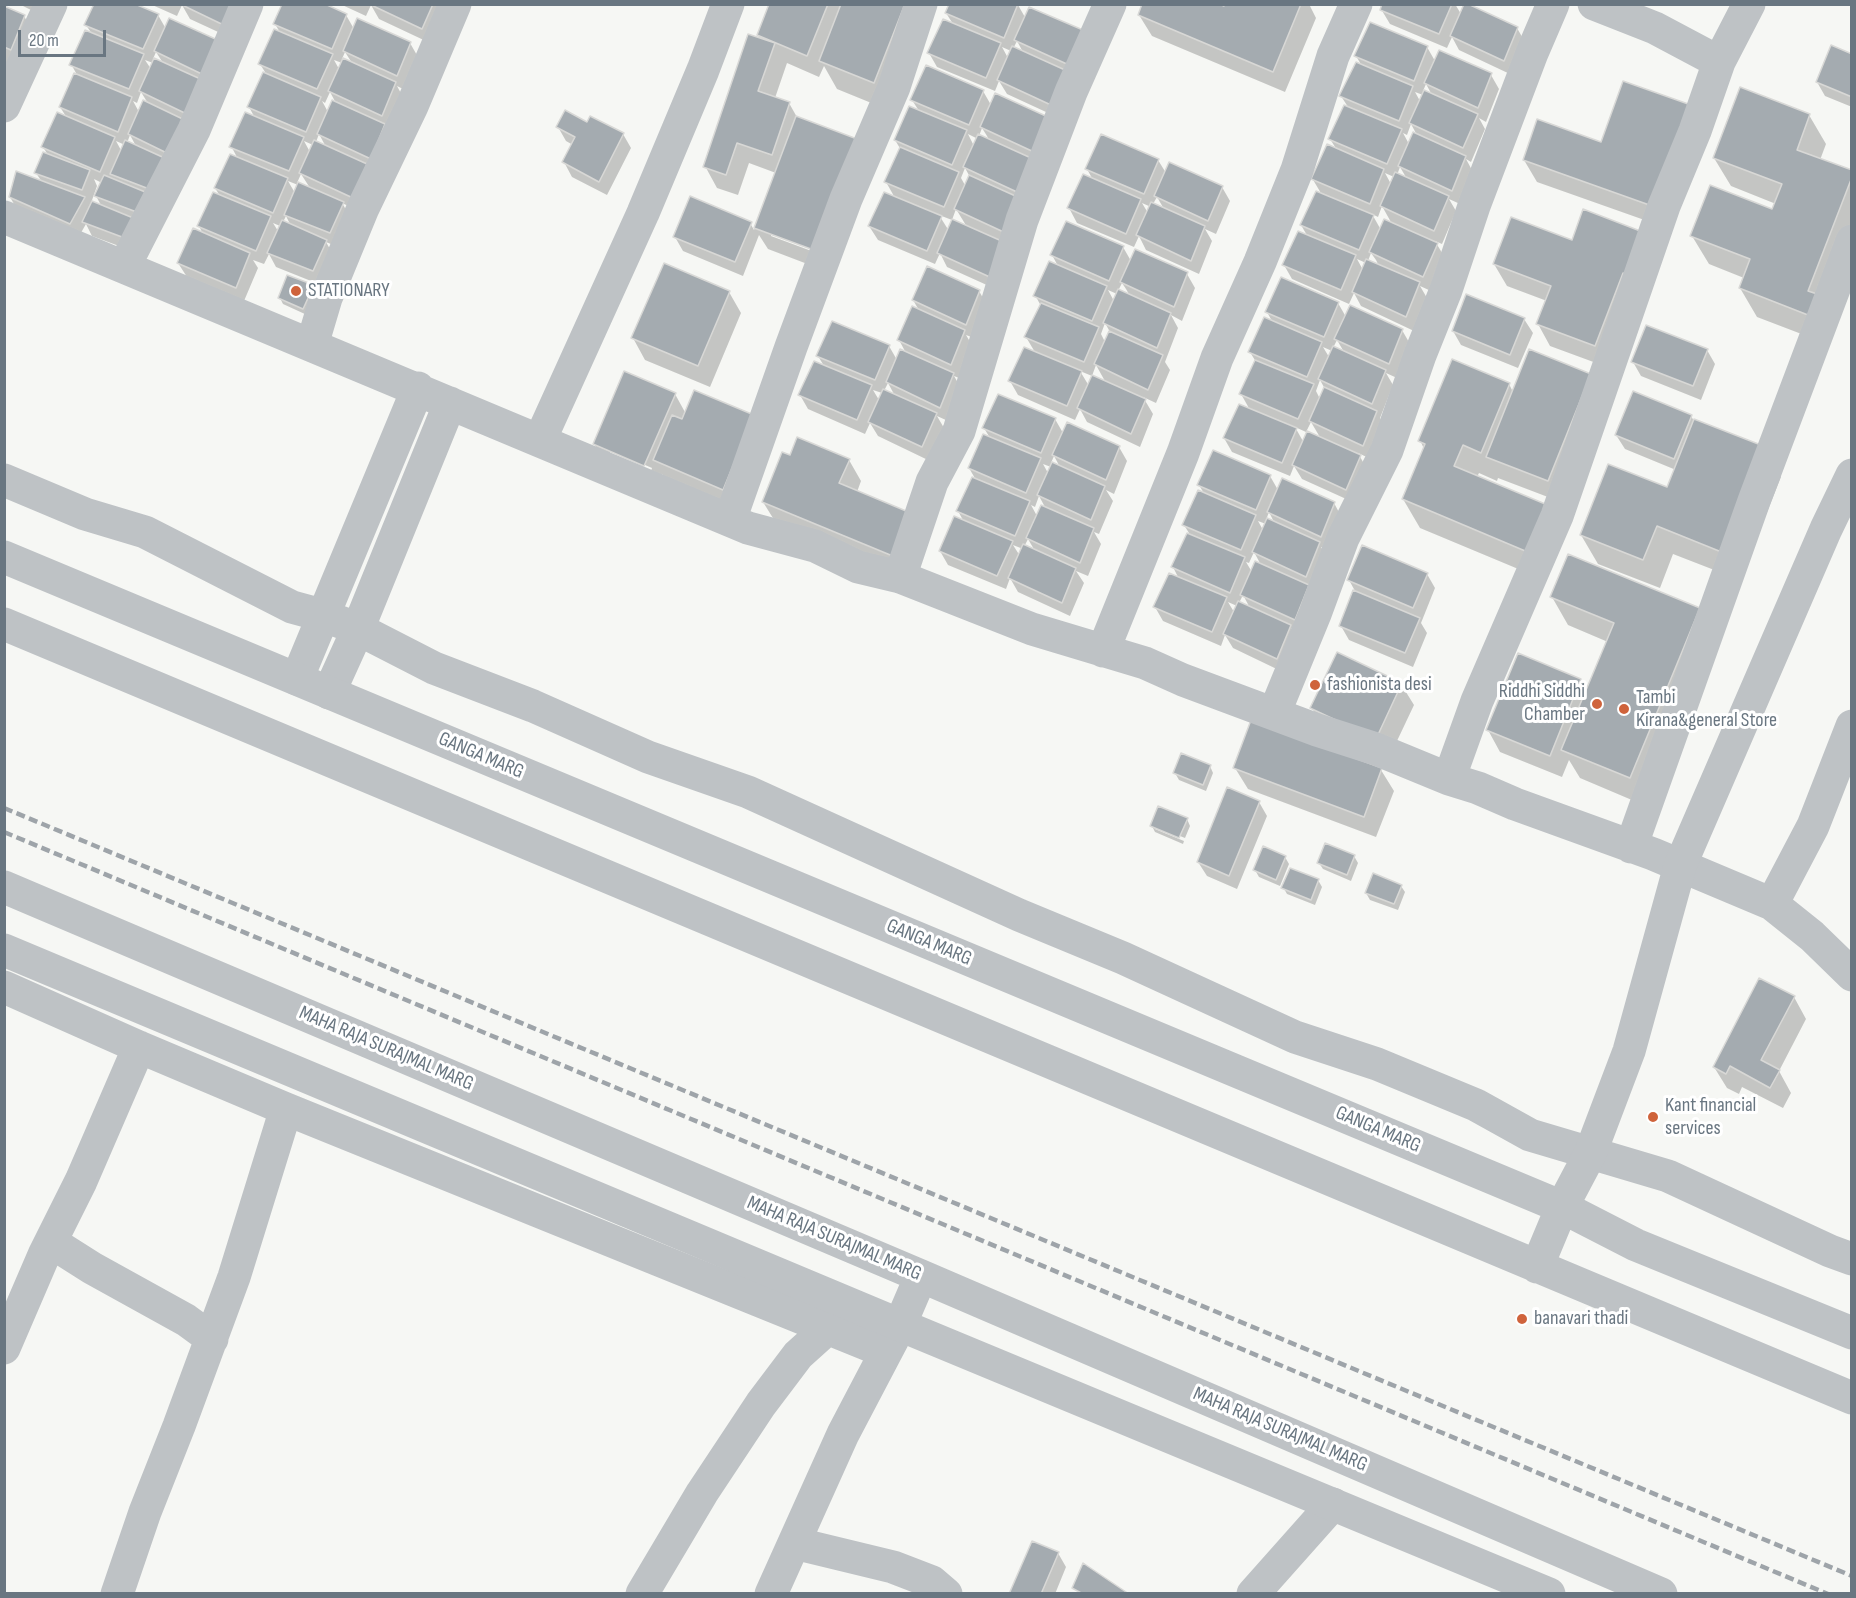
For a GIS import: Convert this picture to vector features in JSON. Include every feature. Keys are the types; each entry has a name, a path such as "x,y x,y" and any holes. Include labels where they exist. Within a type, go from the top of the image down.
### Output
{"street":[{"path":"4,106 51,4"},
{"path":"124,267 194,130 247,4"},
{"path":"312,345 326,298 363,207 412,106 455,4"},
{"path":"540,440 643,213 728,4"},
{"path":"730,520 838,220 894,87 921,4"},
{"path":"900,577 932,482 959,431 1022,220 1071,92 1110,4"},
{"path":"1103,651 1183,453 1217,358 1260,262 1297,170 1333,56 1356,4"},
{"path":"1274,714 1343,538 1387,450 1420,355 1446,290 1474,206 1553,4"},
{"path":"1594,4 1655,28 1719,62"},
{"path":"1449,778 1477,701 1557,516 1664,206 1695,131 1719,62 1749,4"},
{"path":"4,217 418,388 748,528 815,546 858,567 900,577 1032,628 1145,663 1183,680 1376,749 1680,866 1772,904 1812,936 1851,975"},
{"path":"1631,847 1754,501 1851,241"},
{"path":"297,680 418,388"},
{"path":"329,693 358,629 450,403"},
{"path":"1537,1266 1562,1206 1590,1154 1629,1051 1680,866 1851,475"},
{"path":"4,480 85,514 145,532 292,607 325,616 358,629 434,668 533,706 648,757 748,792 1019,915 1124,958 1295,1037 1377,1064 1476,1105 1530,1135 1668,1176 1851,1259"},
{"name":"GANGA MARG","path":"4,557 1562,1206 1636,1245 1851,1333"},
{"path":"4,624 1851,1398"},
{"path":"1772,904 1813,826 1851,726"},
{"name":"MAHA RAJA SURAJMAL MARG","path":"4,887 1661,1593"},
{"path":"4,950 893,1339 1333,1504 1549,1593"},
{"path":"4,987 139,1047 286,1108 828,1328 893,1339"},
{"path":"4,1348 81,1181 139,1047"},
{"path":"117,1593 145,1512 234,1277 286,1108"},
{"path":"51,1242 92,1268 186,1320 212,1339"},
{"path":"771,1593 843,1434 893,1339 921,1276"},
{"path":"642,1593 702,1493 761,1404 798,1355 828,1328"},
{"path":"1253,1593 1284,1578 1333,1504"},
{"path":"794,1543 893,1567 932,1582 946,1593"}],"building":[{"path":"94,4 135,4 159,14 143,49 84,25"},
{"path":"180,4 244,4 234,30"},
{"path":"282,4 325,4 347,14 332,49 273,24"},
{"path":"369,4 433,4 422,29"},
{"path":"769,4 828,4 807,56 757,35"},
{"path":"841,4 905,4 874,83 819,61"},
{"path":"949,4 1018,4 1004,38 945,13"},
{"path":"1142,4 1219,4 1224,6 1224,4 1301,4 1273,72 1138,15"},
{"path":"1382,4 1452,4 1439,34 1380,10"},
{"path":"1464,4 1518,27 1504,61 1450,36"},
{"path":"4,6 25,15 11,50 4,47"},
{"path":"1029,7 1083,30 1069,65 1014,40"},
{"path":"169,18 222,42 208,77 154,51"},
{"path":"357,18 411,42 397,76 343,51"},
{"path":"943,19 1001,43 986,78 927,53"},
{"path":"1370,22 1428,46 1414,81 1354,56"},
{"path":"274,29 333,54 317,89 258,64"},
{"path":"85,30 144,54 129,89 69,65"},
{"path":"748,34 775,43 758,91 790,102 772,155 737,143 726,175 703,167"},
{"path":"1831,45 1852,54 1852,97 1816,82"},
{"path":"1012,46 1065,70 1051,105 997,80"},
{"path":"1439,50 1492,73 1478,108 1424,83"},
{"path":"154,58 207,82 193,117 139,91"},
{"path":"343,58 396,82 382,116 328,91"},
{"path":"1356,62 1413,86 1399,121 1339,96"},
{"path":"926,65 984,90 969,125 910,100"},
{"path":"263,72 321,97 306,132 247,107"},
{"path":"74,73 132,97 118,132 59,107"},
{"path":"1623,81 1691,105 1655,207 1523,160 1537,119 1601,142"},
{"path":"1740,87 1810,114 1797,150 1852,170 1852,177 1808,291 1817,294 1808,315 1739,288 1750,259 1690,236 1710,185 1772,209 1782,184 1713,158"},
{"path":"1424,90 1478,114 1463,148 1409,123"},
{"path":"995,93 1048,117 1034,152 980,127"},
{"path":"143,100 193,124 175,157 128,134"},
{"path":"332,100 385,124 371,159 317,134"},
{"path":"1344,105 1402,129 1387,164 1328,139"},
{"path":"909,106 967,130 952,165 894,140"},
{"path":"565,110 587,122 590,116 624,133 599,182 562,162 575,137 556,127"},
{"path":"57,112 115,137 100,172 41,147"},
{"path":"245,112 304,137 289,171 229,147"},
{"path":"796,116 857,139 819,252 754,228"},
{"path":"1413,132 1466,156 1452,191 1398,166"},
{"path":"978,134 1031,158 1017,192 963,167"},
{"path":"1101,134 1159,159 1144,194 1085,169"},
{"path":"125,140 171,161 157,192 110,174"},
{"path":"314,140 367,164 353,198 299,173"},
{"path":"1327,144 1384,169 1370,204 1311,179"},
{"path":"900,147 959,172 944,207 884,182"},
{"path":"43,152 90,170 82,190 34,173"},
{"path":"230,154 288,178 273,213 214,188"},
{"path":"1169,162 1223,186 1208,221 1154,196"},
{"path":"16,171 85,197 70,224 9,197"},
{"path":"1395,172 1449,196 1434,231 1380,206"},
{"path":"1083,174 1141,199 1126,234 1067,208"},
{"path":"104,175 150,194 142,214 94,196"},
{"path":"969,175 1022,199 1008,234 954,209"},
{"path":"298,182 344,202 330,233 284,215"},
{"path":"1316,191 1374,215 1359,250 1300,225"},
{"path":"213,192 271,216 256,251 197,226"},
{"path":"884,192 942,216 927,251 868,226"},
{"path":"690,196 752,222 735,262 673,237"},
{"path":"92,201 138,220 130,240 82,222"},
{"path":"1151,202 1205,226 1191,261 1136,235"},
{"path":"1583,209 1648,234 1633,277 1623,273 1595,346 1536,324 1551,286 1493,264 1511,217 1572,240"},
{"path":"952,219 1006,243 992,278 937,253"},
{"path":"1384,219 1438,243 1423,277 1369,252"},
{"path":"282,220 327,240 313,271 267,253"},
{"path":"1066,221 1124,246 1109,281 1050,255"},
{"path":"193,228 250,253 236,288 177,263"},
{"path":"1298,231 1356,255 1341,290 1282,265"},
{"path":"1135,249 1188,272 1174,307 1120,282"},
{"path":"1366,259 1420,282 1406,317 1352,292"},
{"path":"1049,261 1107,286 1092,321 1033,296"},
{"path":"664,263 730,291 698,366 631,338"},
{"path":"927,266 980,290 966,325 912,300"},
{"name":"STATIONARY","path":"287,275 314,285 303,309 278,298"},
{"path":"1281,277 1339,302 1324,337 1265,312"},
{"path":"1118,289 1171,313 1157,348 1103,323"},
{"path":"1466,294 1525,318 1510,355 1452,331"},
{"path":"1041,303 1099,327 1084,362 1024,337"},
{"path":"1350,305 1403,329 1389,364 1334,339"},
{"path":"912,306 965,330 951,365 897,340"},
{"path":"1264,317 1322,342 1307,377 1248,352"},
{"path":"832,321 890,345 875,380 816,356"},
{"path":"1646,325 1708,349 1693,386 1631,362"},
{"path":"1109,331 1163,355 1148,390 1094,364"},
{"path":"1333,346 1386,370 1372,404 1318,379"},
{"path":"1024,347 1082,371 1067,406 1008,381"},
{"path":"900,349 954,373 940,408 886,382"},
{"path":"1529,349 1591,374 1548,481 1486,457"},
{"path":"1452,359 1510,383 1481,453 1463,445 1454,466 1550,506 1530,553 1402,499 1425,444 1418,441"},
{"path":"1255,360 1314,384 1298,419 1239,394"},
{"path":"814,361 872,385 857,420 798,395"},
{"path":"624,371 676,393 644,466 593,444"},
{"path":"1092,375 1146,399 1131,434 1077,408"},
{"path":"1324,387 1377,411 1363,446 1309,421"},
{"path":"883,389 937,413 922,447 868,422"},
{"path":"694,390 754,415 723,490 653,460 672,415 682,419"},
{"path":"1633,391 1692,415 1674,459 1615,435"},
{"path":"998,394 1056,418 1041,453 982,428"},
{"path":"1239,404 1297,428 1282,463 1223,438"},
{"path":"1694,419 1766,447 1724,553 1657,526 1643,560 1580,535 1608,464 1667,487"},
{"path":"1067,422 1120,446 1106,480 1052,455"},
{"path":"1307,431 1361,455 1346,490 1292,465"},
{"path":"983,434 1041,458 1026,493 968,468"},
{"path":"797,437 850,459 839,483 918,516 900,559 762,502 782,452 790,455"},
{"path":"1213,450 1271,475 1256,510 1197,485"},
{"path":"1052,462 1105,486 1091,520 1037,495"},
{"path":"972,477 1030,501 1015,536 956,511"},
{"path":"1282,478 1335,502 1321,537 1267,512"},
{"path":"1198,490 1256,515 1241,550 1182,525"},
{"path":"1041,505 1094,528 1080,563 1026,538"},
{"path":"954,516 1013,541 997,576 939,551"},
{"path":"1267,518 1320,542 1306,577 1252,552"},
{"path":"1187,533 1245,557 1230,593 1171,567"},
{"path":"1023,544 1076,568 1062,603 1008,578"},
{"path":"1362,545 1428,573 1413,608 1347,580"},
{"path":"1568,554 1700,608 1630,778 1561,750 1614,623 1550,597"},
{"path":"1255,561 1309,585 1295,620 1240,595"},
{"path":"1169,573 1227,597 1212,632 1153,607"},
{"path":"1353,590 1420,618 1405,653 1339,626"},
{"path":"1238,601 1291,625 1277,659 1223,634"},
{"path":"1337,652 1402,683 1376,739 1310,708"},
{"path":"1518,653 1581,679 1550,756 1486,730"},
{"path":"1251,720 1382,768 1364,817 1233,768"},
{"path":"1181,753 1211,765 1203,785 1173,773"},
{"path":"1227,787 1260,801 1229,876 1197,862"},
{"path":"1158,806 1188,818 1179,838 1150,826"},
{"path":"1325,843 1355,855 1347,875 1317,863"},
{"path":"1263,846 1286,856 1276,880 1253,870"},
{"path":"1290,868 1319,879 1311,900 1281,888"},
{"path":"1373,873 1402,885 1394,904 1365,893"},
{"path":"1759,978 1795,996 1761,1060 1780,1070 1770,1088 1730,1066 1726,1074 1713,1067"},
{"path":"1032,1541 1059,1552 1041,1594 1009,1594"},
{"path":"1083,1563 1129,1594 1083,1594 1072,1588"}],"railway":[{"path":"4,808 1852,1576"},
{"path":"4,832 1828,1594"}],"place":[{"name":"STATIONARY","path":"296,291"},
{"name":"fashionista desi","path":"1315,685"},
{"name":"Riddhi Siddhi Chamber","path":"1597,704"},
{"name":"Tambi Kirana&general Store","path":"1624,709"},
{"name":"Kant financial services","path":"1653,1117"},
{"name":"banavari thadi","path":"1522,1319"}]}
